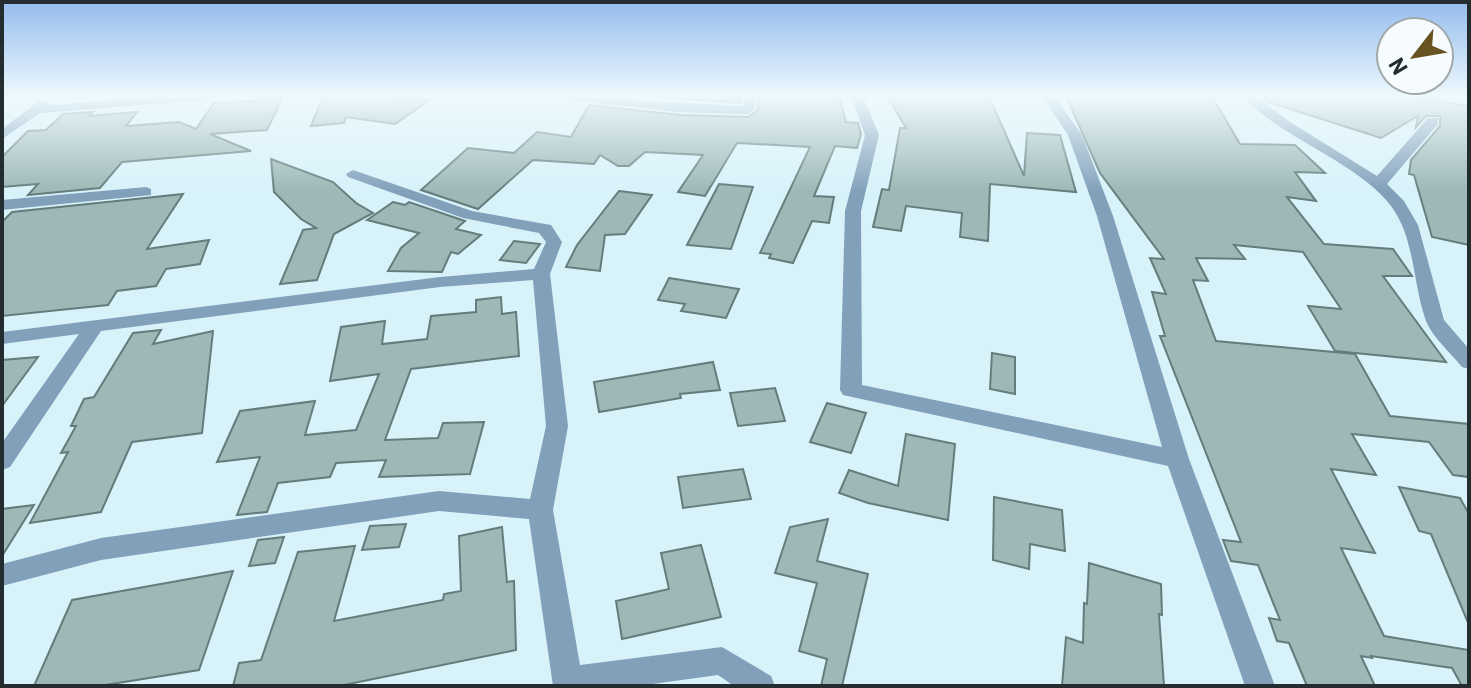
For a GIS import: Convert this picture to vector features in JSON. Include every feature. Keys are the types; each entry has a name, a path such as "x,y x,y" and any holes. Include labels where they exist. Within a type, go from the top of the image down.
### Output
{"street":[{"path":"869,128 872,135 853,211 851,390 1177,459"},
{"path":"1070,128 1105,216 1177,459 1260,686"},
{"path":"1290,128 1379,184 1398,204 1410,225 1435,321 1469,362"},
{"path":"1379,184 1427,128"},
{"path":"353,174 469,215 545,229 554,242 541,274 557,426 540,510 568,683 722,661 760,686"},
{"path":"2,205 146,192"},
{"path":"2,338 426,284 541,274"},
{"path":"2,461 95,326"},
{"path":"2,575 101,549 439,501 540,510"}],"building":[{"path":"48,128 268,128 210,134 251,151 122,162 100,188 28,195 38,184 2,187 2,157 28,131"},
{"path":"576,128 859,128 861,134 857,148 835,146 814,196 834,197 829,223 812,221 793,263 760,253 810,147 737,143 705,196 678,192 703,155 645,152 629,166 618,166 600,155 594,164 533,160 478,209 421,190 468,148 514,153 537,132 571,137"},
{"path":"900,128 1003,128 1024,176 1027,133 1060,135 1076,192 990,184 988,241 960,237 962,213 906,206 901,231 873,227 882,189 889,190"},
{"path":"1080,128 1231,128 1240,144 1295,145 1325,173 1295,172 1316,201 1287,197 1324,244 1393,249 1412,276 1383,276 1446,362 1335,351 1308,306 1341,309 1303,252 1234,245 1245,259 1196,258 1208,281 1193,280 1216,341 1355,354 1390,416 1469,424 1469,477 1453,475 1429,442 1352,434 1376,475 1331,469 1375,553 1341,548 1384,636 1469,650 1469,686 1462,686 1452,668 1361,656 1375,686 1307,686 1289,643 1277,641 1269,618 1280,620 1258,565 1231,561 1223,540 1241,542 1160,336 1165,336 1152,292 1166,294 1150,258 1164,259 1100,173"},
{"path":"1350,128 1398,128 1381,138"},
{"path":"1438,128 1469,128 1469,245 1432,237 1414,175 1409,174 1411,160"},
{"path":"271,159 333,182 356,203 373,213 334,234 317,280 280,284 303,230 316,228 301,219 274,192"},
{"path":"719,184 753,187 731,249 687,245"},
{"path":"619,191 652,195 625,234 605,235 600,271 566,267 577,245"},
{"path":"183,194 147,249 209,240 200,264 166,269 156,286 117,291 108,305 2,316 2,222 12,212"},
{"path":"393,202 405,205 409,202 465,221 456,229 481,235 458,254 451,252 442,272 388,271 401,248 419,233 367,220"},
{"path":"514,241 540,244 526,263 500,260"},
{"path":"669,278 739,289 726,318 681,311 685,304 658,300"},
{"path":"501,297 502,314 516,312 519,356 411,369 385,440 438,438 443,423 484,422 470,474 379,477 386,460 336,463 330,477 278,483 267,512 237,515 260,457 217,462 240,411 315,401 305,435 356,430 379,374 330,381 341,327 385,321 382,344 427,339 431,316 476,312 476,300"},
{"path":"161,330 153,344 213,331 202,433 132,442 101,512 30,523 68,452 61,453 76,426 71,426 84,399 94,397 133,333"},
{"path":"992,353 1015,357 1015,394 990,389"},
{"path":"38,357 2,406 2,360"},
{"path":"713,362 720,390 680,394 681,398 599,412 594,382"},
{"path":"775,388 785,421 738,426 730,393"},
{"path":"827,403 866,413 851,453 810,442"},
{"path":"906,434 955,444 948,520 868,503 839,493 849,470 898,486"},
{"path":"743,469 751,499 683,508 678,477"},
{"path":"1399,487 1460,498 1469,514 1469,625 1431,534 1419,531"},
{"path":"994,497 1062,510 1065,551 1030,544 1029,569 993,560"},
{"path":"34,505 2,556 2,509"},
{"path":"828,519 817,561 868,574 842,686 821,686 827,659 799,651 817,583 775,573 790,527"},
{"path":"406,524 399,547 362,550 370,526"},
{"path":"502,527 507,582 514,581 516,650 339,686 233,686 239,663 261,660 298,552 355,546 334,621 443,600 444,594 461,591 459,536"},
{"path":"284,537 275,563 249,566 258,540"},
{"path":"701,545 721,617 622,639 616,601 669,589 661,553"},
{"path":"1089,563 1161,584 1162,615 1159,614 1164,686 1062,686 1066,637 1083,643"},
{"path":"233,571 199,670 99,686 34,686 72,600"}]}
